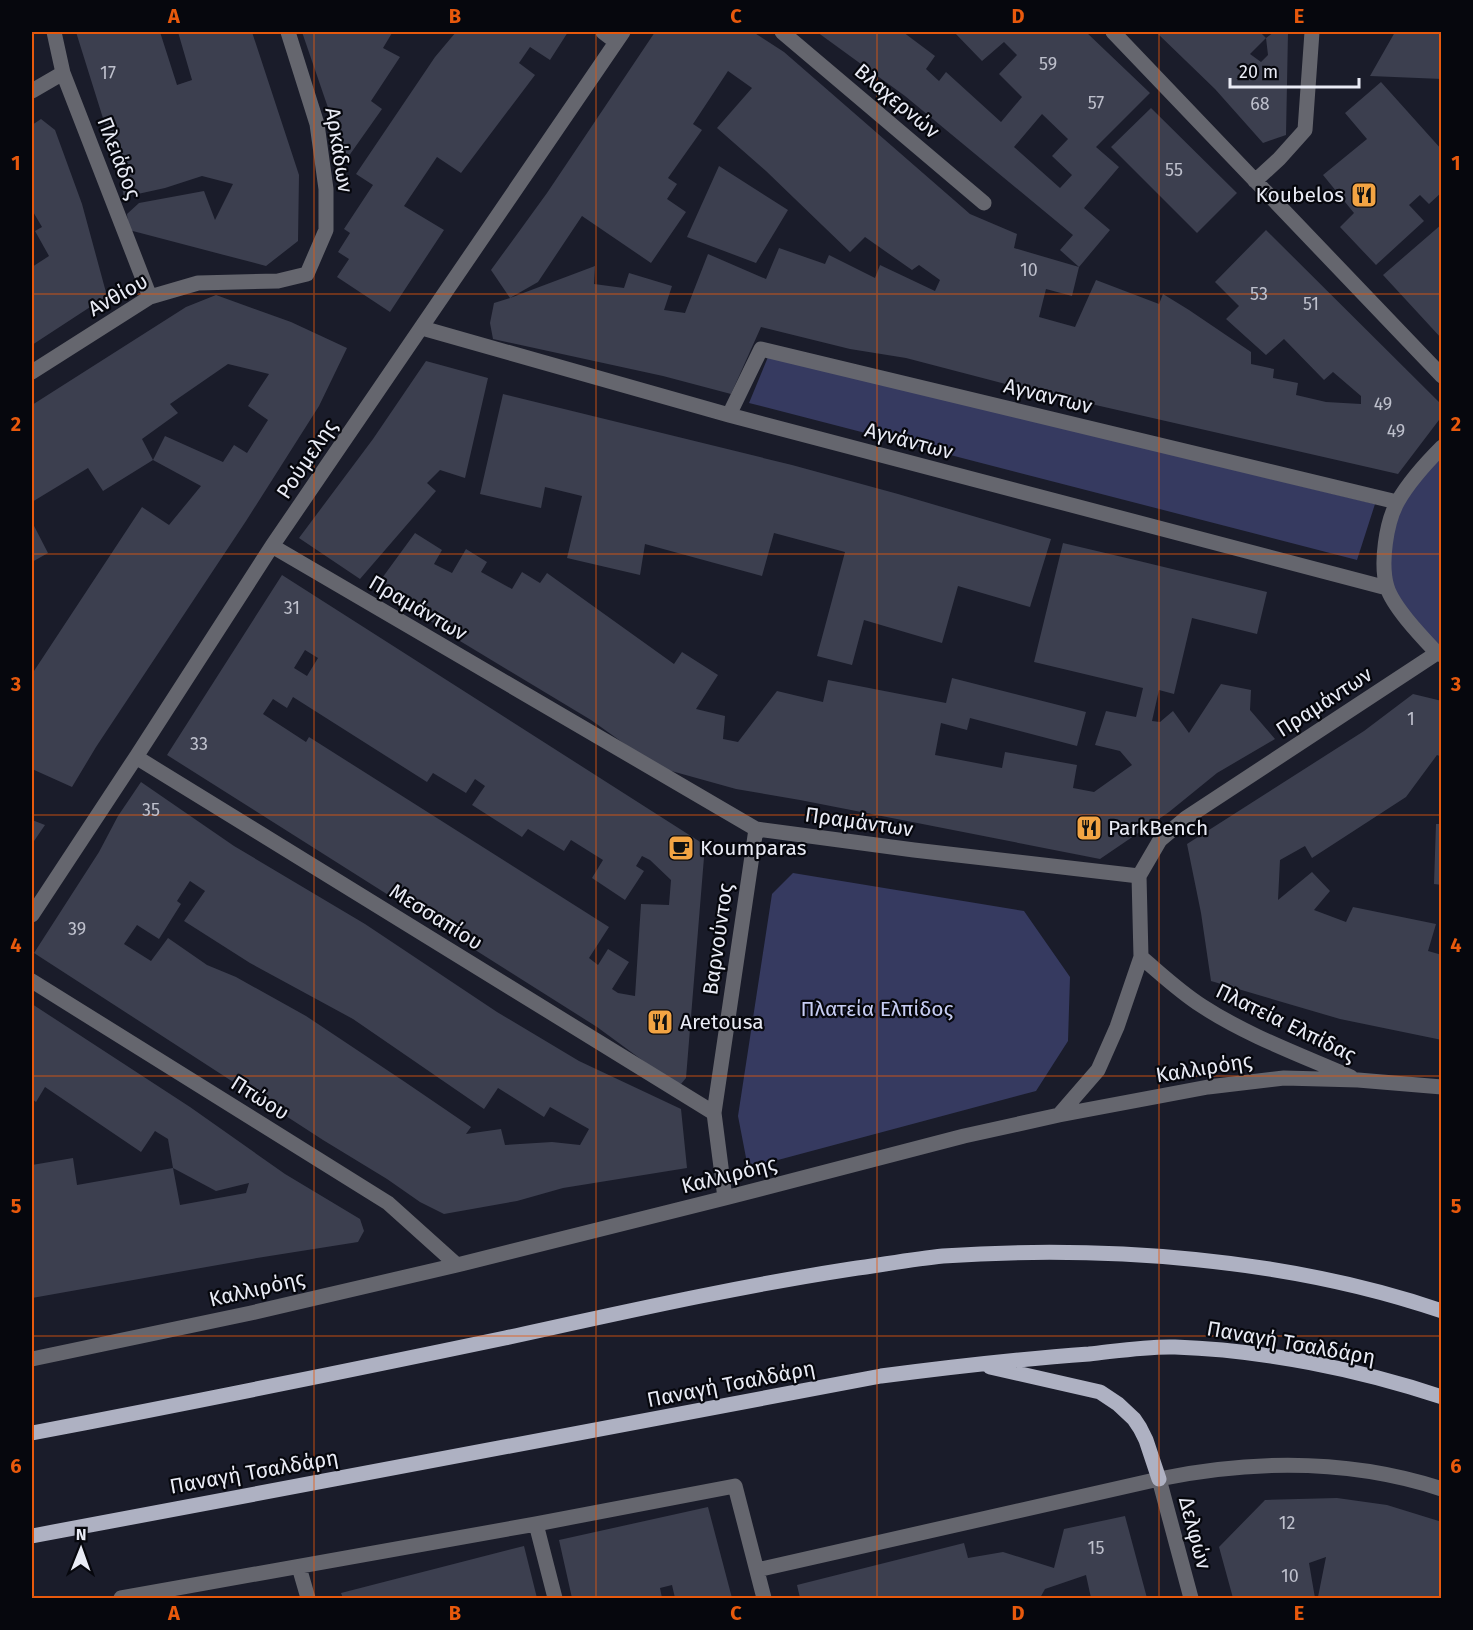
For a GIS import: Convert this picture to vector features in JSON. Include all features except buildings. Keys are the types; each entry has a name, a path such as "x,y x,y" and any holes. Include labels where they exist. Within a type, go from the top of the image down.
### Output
{"main road":[{"path":"32,1433 472,1345 785,1279 940,1257 1035,1252 1120,1254 1191,1260 1267,1269 1346,1284 1442,1311"},
{"name":"Παναγή Τσαλδάρη","path":"32,1536 881,1377 975,1363 1172,1347 1235,1350 1305,1362 1383,1380 1442,1397"},
{"path":"975,1363 1100,1392 1134,1419 1146,1440 1159,1479"}],"street":[{"name":"Πλειάδος","path":"54,32 63,73 150,297"},
{"name":"Αρκάδων","path":"288,32 317,123 326,189 326,230 307,274"},
{"path":"603,32 620,37"},
{"name":"Βλαχερνών","path":"782,32 984,203"},
{"path":"1113,32 1442,376"},
{"path":"1255,181 1305,130 1312,32"},
{"name":"Ρούμελης","path":"32,915 272,546 620,37"},
{"path":"32,91 63,73"},
{"name":"Ανθίου","path":"32,372 150,297 198,283 278,281 307,274"},
{"name":"Αγνάντων","path":"422,328 729,415 1387,588"},
{"name":"Αγναντων","path":"729,415 761,349 1397,502"},
{"name":"Πραμάντων","path":"272,546 756,829 1139,876 1160,840 1186,818 1439,654 1408,621 1387,588 1383,562 1390,522 1397,502 1442,447"},
{"name":"Μεσσαπίου","path":"136,757 714,1113"},
{"name":"Βαρνούντος","path":"725,1198 714,1113 756,829"},
{"path":"1059,1115 1098,1070 1117,1027 1141,957 1139,876"},
{"name":"Πλατεία Ελπίδας","path":"1141,957 1194,1000 1231,1023 1358,1080"},
{"name":"Πτώου","path":"32,981 388,1203 456,1265"},
{"name":"Καλλιρόης","path":"32,1359 456,1265 964,1136 1059,1115 1208,1087 1284,1078 1358,1080 1442,1087"},
{"path":"757,1570 1159,1479 1218,1468 1266,1465 1374,1472 1400,1476 1442,1489"},
{"name":"Δελφών","path":"1159,1479 1191,1599"},
{"path":"121,1599 735,1486 765,1599"},
{"path":"536,1524 555,1599"},
{"path":"299,1567 308,1599"}],"green space":[{"path":"768,357 1375,504 1357,560 749,403"},
{"path":"1441,447 1441,655 1387,588 1390,522"},
{"name":"Πλατεία Ελπίδος","path":"793,873 1024,911 1070,977 1068,1041 1036,1091 748,1168 738,1116 772,894"}],"place":[{"name":"Koubelos","path":"1364,195"},
{"name":"ParkBench","path":"1089,828"},
{"name":"Koumparas","path":"681,848"},
{"name":"Aretousa","path":"660,1022"}]}
